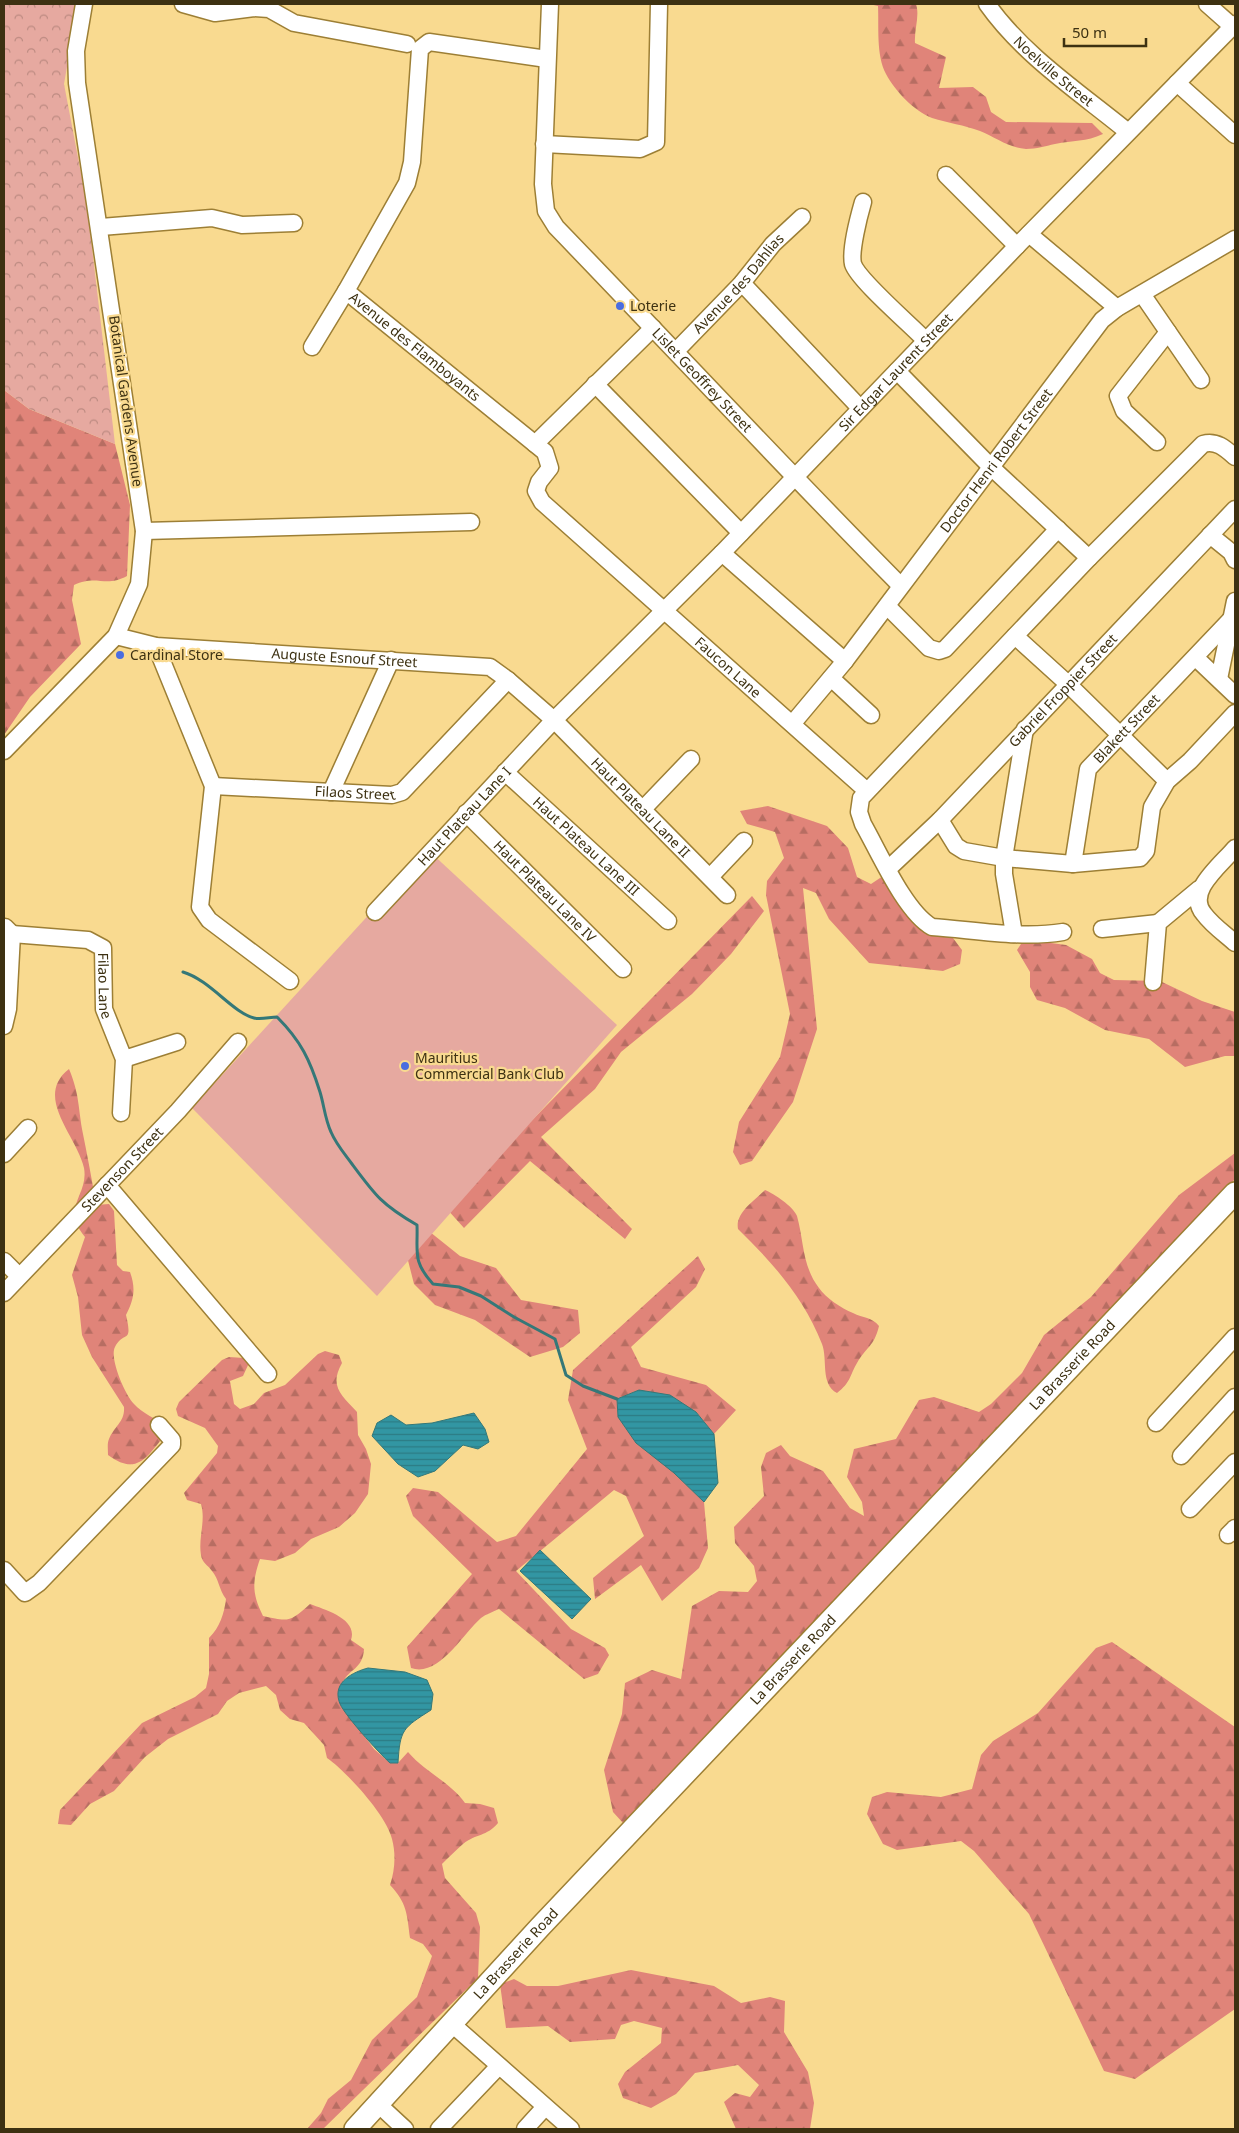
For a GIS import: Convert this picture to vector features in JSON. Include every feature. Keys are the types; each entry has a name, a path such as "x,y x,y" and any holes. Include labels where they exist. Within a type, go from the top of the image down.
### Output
{"main road":[{"name":"La Brasserie Road","path":"355,2129 540,1927 1235,1193"}],"street":[{"name":"Botanical Gardens Avenue","path":"4,751 116,636 139,584 144,531 101,227 78,83 76,51 84,4"},
{"path":"183,4 215,13 254,8 269,9 294,23 407,44"},
{"name":"Lislet Geoffrey Street","path":"550,4 544,144 543,197 546,211 556,227 676,351 794,478 902,586"},
{"path":"544,144 640,149 656,142 659,4"},
{"name":"Noelville Street","path":"987,4 1024,47 1128,132"},
{"path":"1207,4 1234,25"},
{"name":"Sir Edgar Laurent Street","path":"554,720 722,553 1017,246 1234,25"},
{"name":"Avenue des Flamboyants","path":"547,59 429,42 424,46 419,57 412,162 407,183 346,291 545,452 550,468 539,482 536,491 542,502 664,610"},
{"path":"1177,83 1235,136"},
{"path":"946,175 1017,246"},
{"path":"862,202 856,232 853,264 863,278 926,340"},
{"name":"Avenue des Dahlias","path":"676,351 742,283 773,244 802,217"},
{"path":"101,227 212,218 242,224 294,223"},
{"path":"1029,234 1117,308"},
{"name":"Doctor Henri Robert Street","path":"793,723 845,661 1089,336 1117,308 1235,239"},
{"path":"742,283 860,408"},
{"path":"312,347 346,291"},
{"path":"1142,294 1201,380"},
{"path":"535,444 653,328"},
{"path":"1157,442 1124,411 1118,396 1168,332"},
{"path":"897,371 991,467 1089,558"},
{"path":"596,384 741,533"},
{"path":"1063,932 1033,935 932,927 916,915 863,824 859,812 861,798 1089,558 1203,444 1216,443 1234,455"},
{"name":"Gabriel Froppier Street","path":"888,869 940,820 1235,509"},
{"path":"144,531 471,522"},
{"path":"887,606 929,648 934,651 945,649 1058,529"},
{"path":"1210,534 1231,552 1235,560"},
{"path":"722,553 845,661"},
{"path":"1219,679 1235,601"},
{"name":"Faucon Lane","path":"664,610 793,723"},
{"name":"Blakett Street","path":"1073,864 1088,768 1119,734 1196,658 1232,618"},
{"name":"Auguste Esnouf Street","path":"116,636 156,646 490,667 554,720"},
{"path":"1015,636 1068,684 1167,782"},
{"path":"156,646 213,786 200,907 209,920 290,982"},
{"path":"1196,658 1235,696"},
{"path":"331,792 391,660"},
{"path":"831,678 871,715"},
{"name":"Filaos Street","path":"213,786 392,796 402,792 508,680"},
{"path":"940,820 956,846 964,852 1004,858 1073,864 1140,858 1146,851 1152,807 1167,782 1190,761 1235,713"},
{"name":"Haut Plateau Lane I","path":"376,912 554,720"},
{"name":"Haut Plateau Lane II","path":"554,720 727,895"},
{"path":"793,723 867,791"},
{"path":"1014,934 1004,874 1004,858 1025,729"},
{"path":"643,810 691,759"},
{"name":"Haut Plateau Lane III","path":"505,772 668,921"},
{"name":"Haut Plateau Lane IV","path":"466,814 623,969"},
{"path":"710,877 744,841"},
{"path":"1102,929 1158,922 1199,889 1235,848"},
{"path":"1199,889 1197,902 1203,914 1235,943"},
{"path":"1153,982 1158,922"},
{"path":"4,1026 8,1010 8,930"},
{"name":"Filao Lane","path":"8,930 88,940 103,948 104,1009 124,1059 120,1113"},
{"path":"124,1059 177,1042"},
{"name":"Stevenson Street","path":"4,1293 178,1111 238,1042"},
{"path":"4,1154 28,1128"},
{"path":"107,1185 268,1374"},
{"path":"4,1261 19,1276"},
{"path":"1156,1422 1235,1337"},
{"path":"1181,1456 1235,1397"},
{"path":"4,1570 25,1593 39,1583 172,1445 172,1440 158,1425"},
{"path":"1190,1509 1235,1462"},
{"path":"452,2024 571,2129"},
{"path":"438,2129 499,2066"},
{"path":"378,2104 404,2129"},
{"path":"525,2129 545,2107"}],"green space":[{"path":"4,4 78,4 64,84 87,205 115,444 29,409 4,390"},
{"path":"869,4 916,4 915,43 946,57 939,88 973,87 986,97 991,112 1006,122 1092,123 1103,134 1085,140 1026,149 1008,144 986,133 925,115 906,100 894,87 886,74 879,50 878,6"},
{"path":"4,390 29,409 115,444 130,505 127,576 113,581 89,581 74,585 72,600 81,644 30,697 4,735"},
{"path":"768,806 827,826 848,848 857,877 871,884 883,876 925,921 953,938 962,950 960,964 943,971 869,963 829,919 816,893 803,888 817,1029 793,1102 752,1161 740,1165 733,1152 739,1122 780,1057 790,1014 766,895 767,881 784,858 775,832 747,824 740,811"},
{"name":"Mauritius Commercial Bank Club","path":"428,850 617,1025 377,1296 192,1108"},
{"path":"752,896 764,911 731,954 692,994 621,1052 595,1089 541,1137 632,1229 625,1239 530,1161 464,1228 446,1208"},
{"path":"1036,941 1066,945 1092,959 1100,973 1114,980 1160,981 1202,1001 1235,1012 1235,1056 1225,1056 1185,1067 1149,1039 1105,1030 1065,1008 1037,1000 1030,987 1030,972 1017,950 1021,944"},
{"path":"69,1069 76,1092 96,1205 109,1204 114,1211 117,1265 123,1271 130,1272 133,1284 131,1304 126,1315 128,1334 115,1347 114,1359 116,1367 122,1385 134,1404 166,1426 166,1434 153,1450 135,1464 118,1461 108,1455 108,1441 123,1416 124,1407 92,1357 82,1335 78,1297 72,1275 85,1237 78,1227 75,1217 77,1201 83,1186 84,1168 60,1117 55,1092 59,1080"},
{"path":"1235,1153 1235,1179 623,1823 613,1812 604,1770 622,1714 625,1683 652,1670 681,1679 692,1606 719,1591 748,1592 757,1581 754,1566 735,1543 734,1527 764,1496 761,1467 766,1453 781,1445 790,1456 823,1471 850,1508 864,1516 862,1502 847,1477 854,1449 896,1439 919,1400 934,1397 979,1412 991,1404 1022,1373 1044,1335 1091,1297 1179,1195"},
{"path":"765,1190 778,1197 795,1212 809,1271 822,1292 839,1306 870,1319 879,1326 872,1343 860,1358 847,1382 837,1393 828,1384 822,1344 815,1327 797,1296 775,1268 738,1229 739,1218 742,1213"},
{"path":"400,1229 430,1232 460,1256 496,1268 521,1300 578,1310 580,1333 563,1347 530,1357 475,1320 435,1305 414,1284"},
{"path":"698,1256 705,1269 696,1287 631,1347 641,1367 706,1385 736,1410 714,1434 696,1412 639,1390 617,1399 618,1417 704,1502 708,1548 699,1568 662,1601 641,1565 595,1599 593,1578 644,1536 626,1496 614,1490 516,1571 571,1629 605,1648 609,1655 598,1674 584,1679 499,1609 481,1618 440,1661 431,1667 411,1668 407,1647 472,1574 413,1516 406,1496 413,1488 438,1492 497,1542 516,1536 587,1449 568,1400 573,1370"},
{"path":"325,1351 339,1355 342,1363 338,1371 337,1384 342,1395 357,1412 358,1435 366,1449 371,1464 368,1494 355,1513 339,1527 311,1539 295,1553 275,1561 260,1559 254,1588 257,1601 263,1616 284,1620 289,1619 310,1604 332,1612 345,1621 350,1626 351,1640 364,1649 361,1661 342,1684 339,1702 374,1749 390,1763 398,1763 408,1752 452,1789 465,1803 480,1804 494,1808 498,1823 489,1831 463,1844 442,1864 445,1878 476,1913 480,1927 478,1978 323,2129 307,2129 321,2113 328,2099 351,2080 372,2040 417,1997 432,1956 423,1944 410,1938 403,1903 390,1885 393,1874 394,1850 389,1829 365,1795 327,1758 324,1745 304,1723 290,1719 280,1710 276,1695 266,1686 239,1693 227,1701 218,1714 168,1739 145,1757 114,1791 90,1804 71,1825 58,1824 60,1810 142,1723 195,1697 206,1688 209,1674 209,1638 221,1620 226,1599 214,1574 202,1558 200,1549 203,1517 201,1504 187,1500 184,1493 217,1453 218,1446 205,1428 178,1416 176,1409 179,1402 222,1360 229,1357 244,1358 249,1363 243,1376 230,1381 234,1404 240,1409 254,1404 264,1393 285,1385 318,1354"},
{"path":"1112,1642 1235,1727 1235,2009 1135,2079 1104,2071 1029,1914 974,1851 961,1841 897,1850 883,1844 867,1814 872,1797 887,1792 941,1797 972,1789 981,1755 993,1741 1038,1713 1096,1648"},
{"path":"631,1970 714,1986 741,2003 770,1997 785,2001 784,2032 808,2072 814,2103 810,2129 736,2129 724,2102 735,2093 750,2097 759,2085 738,2065 695,2073 676,2094 651,2108 623,2098 618,2084 625,2072 661,2043 662,2028 634,2021 621,2025 615,2039 570,2042 548,2026 506,2028 500,1984 514,1979 527,1986 558,1986"}],"water":[{"path":"639,1390 670,1395 696,1412 714,1434 718,1483 704,1502 674,1473 636,1443 618,1417 617,1399"},
{"path":"474,1413 485,1429 489,1442 478,1449 463,1445 435,1471 418,1477 398,1464 372,1436 377,1423 391,1415 406,1425 432,1423"},
{"path":"540,1550 591,1599 572,1619 520,1571"},
{"path":"368,1668 405,1672 427,1680 433,1694 431,1710 414,1721 405,1730 400,1743 398,1763 390,1763 378,1751 353,1723 339,1701 339,1688 342,1683 356,1672"}],"waterway":[{"path":"183,972 203,982 246,1015 257,1019 277,1017 292,1034 299,1043 312,1070 329,1127 338,1144 380,1199 417,1225 419,1262 426,1276 433,1284 459,1287 481,1296 514,1317 555,1339 566,1375 583,1386 617,1399"}],"place":[{"name":"Loterie","path":"620,306"},
{"name":"Cardinal Store","path":"120,655"},
{"name":"Mauritius Commercial Bank Club","path":"405,1066"}]}
